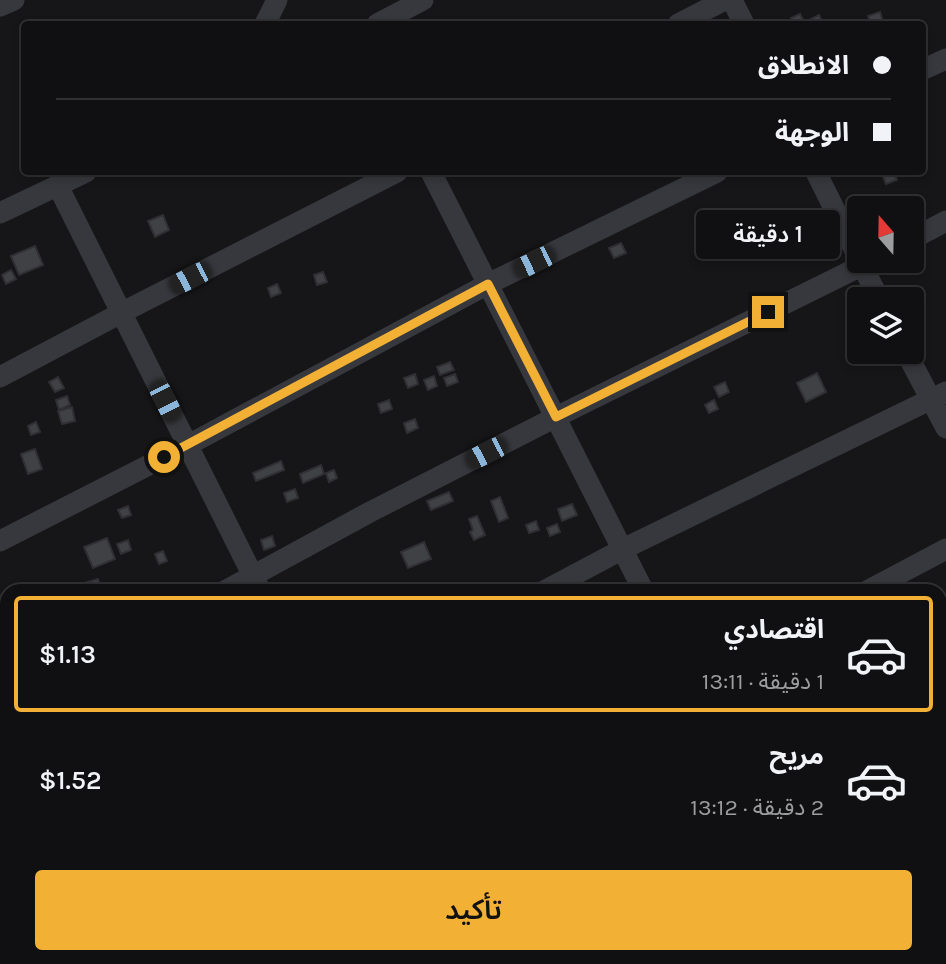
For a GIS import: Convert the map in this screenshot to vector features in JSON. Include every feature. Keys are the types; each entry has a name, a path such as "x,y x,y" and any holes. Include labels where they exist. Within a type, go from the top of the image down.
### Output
{"street":[{"path":"0,6 15,0"},
{"path":"266,21 277,0"},
{"path":"383,21 423,0"},
{"path":"684,21 725,0"},
{"path":"732,0 742,21"},
{"path":"926,69 946,59"},
{"path":"0,213 80,175"},
{"path":"0,377 391,175"},
{"path":"433,175 640,584"},
{"path":"0,541 188,445 488,284 711,175"},
{"path":"818,175 847,231"},
{"path":"58,186 257,584 370,512 847,270"},
{"path":"924,233 946,221"},
{"path":"915,364 938,396 946,428"},
{"path":"557,584 622,549 938,396"},
{"path":"880,584 946,549"}],"building":[{"path":"880,12 883,21 870,21 868,16"},
{"path":"800,14 804,21 792,21 791,18"},
{"path":"819,15 822,21 810,21"},
{"path":"882,175 895,175 897,180 886,184"},
{"path":"163,215 169,230 155,237 148,221"},
{"path":"621,243 626,253 614,258 609,248"},
{"path":"35,246 43,265 19,275 11,256"},
{"path":"11,270 16,279 6,284 2,275"},
{"path":"323,272 327,282 317,285 314,275"},
{"path":"277,284 281,293 271,297 268,288"},
{"path":"450,362 454,370 440,375 437,367"},
{"path":"817,373 826,392 806,402 797,383"},
{"path":"415,374 418,384 408,388 404,378"},
{"path":"455,374 458,382 447,386 444,378"},
{"path":"434,376 437,386 428,390 424,380"},
{"path":"58,377 64,388 55,392 49,382"},
{"path":"725,382 729,392 719,397 714,387"},
{"path":"67,396 70,405 59,410 56,400"},
{"path":"389,400 392,409 381,413 378,404"},
{"path":"714,400 718,409 709,413 705,405"},
{"path":"72,407 75,421 62,424 58,411"},
{"path":"415,419 418,428 407,433 404,423"},
{"path":"36,422 40,432 31,435 28,426"},
{"path":"35,449 42,469 28,474 21,454"},
{"path":"281,461 284,470 256,481 253,473"},
{"path":"321,465 324,474 303,483 300,474"},
{"path":"334,470 337,478 329,482 326,473"},
{"path":"295,489 298,498 287,502 284,493"},
{"path":"449,492 453,501 431,510 427,501"},
{"path":"500,497 508,518 499,522 491,501"},
{"path":"572,504 577,515 562,521 558,509"},
{"path":"128,506 131,515 122,518 118,510"},
{"path":"477,516 485,535 474,540 469,519"},
{"path":"536,521 539,530 529,533 526,525"},
{"path":"557,524 560,532 550,536 547,528"},
{"path":"272,536 275,546 264,550 261,540"},
{"path":"107,538 115,559 93,568 84,547"},
{"path":"128,540 131,550 121,554 117,544"},
{"path":"424,542 431,559 408,568 401,552"},
{"path":"163,551 167,561 159,564 155,554"},
{"path":"98,579 100,584 85,584"}],"route":[{"path":"164,457 488,284 556,417 768,312"}]}
